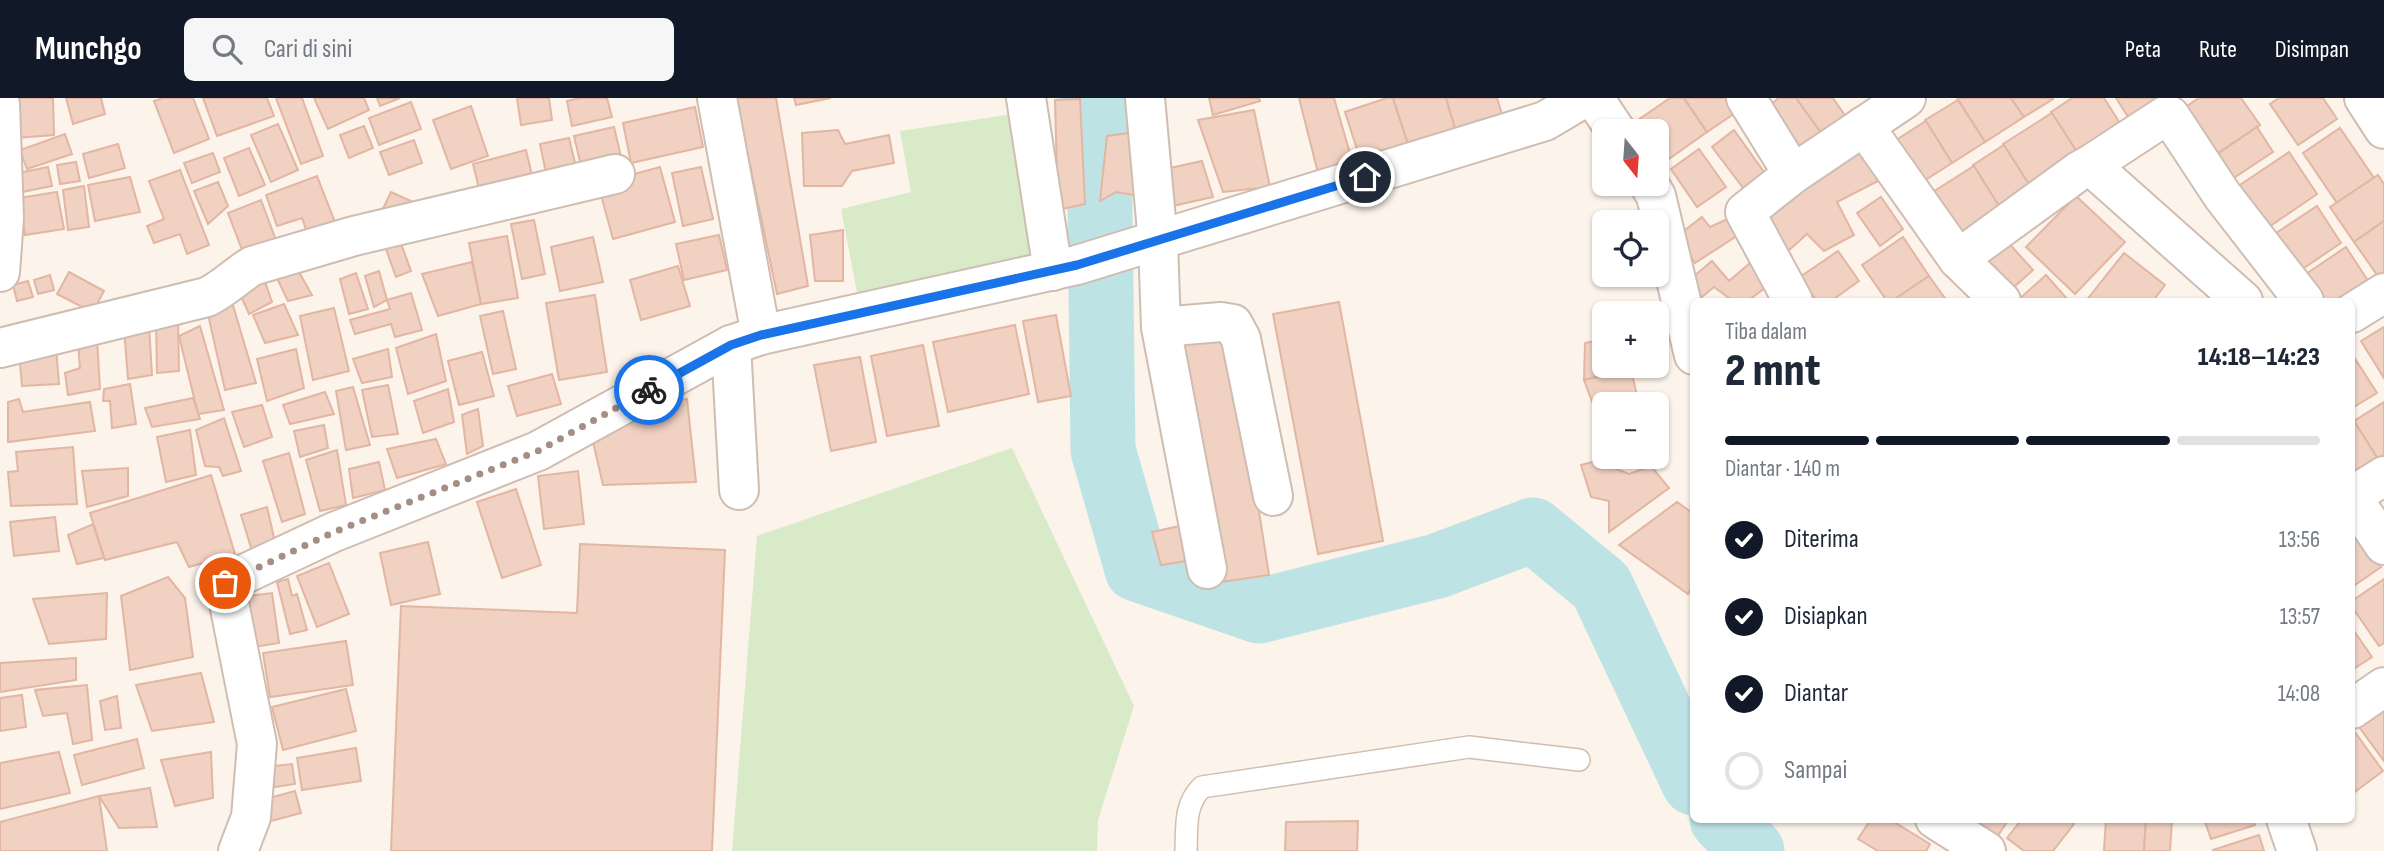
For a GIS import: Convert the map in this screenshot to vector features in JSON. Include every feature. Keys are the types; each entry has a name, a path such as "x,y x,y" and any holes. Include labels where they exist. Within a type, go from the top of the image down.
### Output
{"street":[{"path":"717,98 746,340 739,489"},
{"path":"1026,98 1065,268"},
{"path":"1145,98 1141,246 1161,327 1207,569"},
{"path":"237,851 251,817 257,744 225,583 334,532 538,451 746,340 1065,268 1141,246 1584,98"},
{"path":"1594,98 1608,119"},
{"path":"1746,98 1793,174"},
{"path":"1791,298 1745,212 1793,174 1906,98"},
{"path":"2364,98 2384,129"},
{"path":"0,104 4,218 0,272"},
{"path":"1958,259 2079,171 2165,116 2170,116 2222,195 2302,298"},
{"path":"1864,126 1958,259 1998,298"},
{"path":"2090,165 2240,298"},
{"path":"0,348 207,296 226,288 238,275 252,266 354,236 615,174"},
{"path":"1656,196 1690,338"},
{"path":"2355,311 2384,293"},
{"path":"1161,327 1221,322 1233,324 1241,339 1273,496"},
{"path":"2355,495 2384,475"},
{"path":"2355,502 2384,545"},
{"path":"2355,707 2384,687"},
{"path":"1941,823 1986,851"},
{"path":"2287,823 2297,851"}],"lane":[{"path":"1186,851 1187,809 1193,796 1202,787 1469,747 1579,760"}],"green space":[{"path":"1013,114 1042,262 858,297 841,209 911,192 900,131"},
{"path":"1012,448 1134,706 1098,820 1097,851 732,851 757,536"}],"building":[{"path":"14,98 53,98 54,135 16,138"},
{"path":"66,98 101,98 105,114 73,124"},
{"path":"163,98 193,98 209,139 174,153 154,101"},
{"path":"203,98 267,98 274,116 217,136"},
{"path":"276,98 302,98 323,156 301,164"},
{"path":"314,98 364,98 369,110 328,129"},
{"path":"377,98 400,98 380,106"},
{"path":"517,98 549,98 552,120 521,125"},
{"path":"607,98 612,117 572,126 567,101"},
{"path":"736,98 776,98 808,286 777,294"},
{"path":"794,98 831,98 796,105"},
{"path":"1209,98 1259,98 1260,101 1213,115"},
{"path":"1299,98 1334,98 1353,164 1319,177"},
{"path":"1393,98 1411,153 1363,168 1345,112"},
{"path":"1393,98 1446,98 1458,138 1411,153"},
{"path":"1446,98 1497,98 1505,124 1458,138"},
{"path":"1670,98 1684,98 1707,132 1670,158 1670,119 1639,119"},
{"path":"1684,98 1729,98 1738,111 1707,132"},
{"path":"1779,98 1796,98 1822,134 1798,150 1767,107"},
{"path":"1796,98 1833,98 1846,117 1822,134"},
{"path":"1957,98 2011,98 2024,117 1985,142"},
{"path":"2011,98 2052,98 2053,99 2024,117"},
{"path":"2072,98 2104,98 2128,136 2084,163 2051,112"},
{"path":"2116,98 2171,98 2132,123"},
{"path":"2199,98 2241,98 2260,125 2203,163 2172,116"},
{"path":"2279,98 2323,98 2337,119 2298,145 2270,104"},
{"path":"1080,99 1085,204 1058,210 1055,100"},
{"path":"1958,100 1985,142 1952,163 1925,120"},
{"path":"411,102 421,129 379,145 369,118"},
{"path":"471,106 488,156 451,169 433,120"},
{"path":"695,107 703,147 631,163 623,123"},
{"path":"1254,110 1270,187 1223,192 1198,120"},
{"path":"2052,113 2084,163 2035,194 2003,144"},
{"path":"1926,121 1952,163 1919,184 1893,142"},
{"path":"278,124 298,170 271,182 251,135"},
{"path":"364,126 373,148 349,158 340,135"},
{"path":"614,127 622,161 582,170 574,136"},
{"path":"2257,127 2273,152 2232,179 2216,155"},
{"path":"2340,128 2374,178 2337,203 2303,153"},
{"path":"838,130 845,144 889,135 894,163 852,171 842,186 804,186 802,133"},
{"path":"1734,130 1769,179 1747,193 1712,147"},
{"path":"1129,133 1134,195 1116,192 1100,201 1107,136"},
{"path":"65,134 72,154 27,169 20,150"},
{"path":"569,138 577,171 547,178 540,144"},
{"path":"414,140 422,163 389,175 380,152"},
{"path":"118,144 125,168 89,178 83,154"},
{"path":"2004,145 2035,194 2004,214 1973,165"},
{"path":"1860,146 1878,181 1837,202 1854,235 1824,251 1807,234 1787,252 1756,220"},
{"path":"249,148 265,185 239,196 224,158"},
{"path":"1699,149 1726,187 1697,207 1671,169"},
{"path":"526,150 535,188 482,201 473,164"},
{"path":"2289,152 2317,194 2263,231 2234,189"},
{"path":"213,153 220,172 192,183 184,163"},
{"path":"1202,161 1213,197 1168,207 1161,170"},
{"path":"76,162 80,181 60,184 57,165"},
{"path":"1974,166 2004,214 1958,243 1928,195"},
{"path":"48,167 52,186 17,193 13,174"},
{"path":"660,167 675,222 613,239 598,184"},
{"path":"701,167 713,219 683,226 672,173"},
{"path":"180,170 209,245 187,254 180,234 154,243 147,226 164,219 149,181"},
{"path":"2378,175 2384,184 2384,221 2354,242 2330,207"},
{"path":"317,176 338,230 310,241 302,218 277,226 266,195"},
{"path":"130,177 140,212 95,221 88,185"},
{"path":"218,182 228,206 208,224 194,191"},
{"path":"84,186 89,227 68,230 63,190"},
{"path":"57,192 64,229 25,235 19,198"},
{"path":"391,192 413,202 379,217"},
{"path":"2076,196 2125,242 2075,294 2026,247"},
{"path":"1881,197 1903,229 1880,246 1857,213"},
{"path":"261,200 277,243 244,255 228,213"},
{"path":"2317,206 2341,243 2295,274 2270,237"},
{"path":"1702,217 1710,227 1732,217 1743,232 1695,263 1676,237"},
{"path":"534,220 545,274 522,279 511,224"},
{"path":"2384,221 2384,281 2382,282 2354,242"},
{"path":"843,230 843,281 815,281 810,235"},
{"path":"719,235 727,270 684,280 676,244"},
{"path":"507,236 518,298 481,304 469,243"},
{"path":"593,237 603,282 560,291 551,247"},
{"path":"1903,237 1929,276 1896,298 1885,298 1862,265"},
{"path":"399,238 411,271 396,277 383,241"},
{"path":"2004,238 2033,270 2005,295 1976,262"},
{"path":"2346,247 2372,287 2355,298 2309,298 2297,280"},
{"path":"1838,251 1859,281 1835,298 1815,298 1800,277"},
{"path":"2124,253 2165,285 2155,298 2088,298"},
{"path":"1712,261 1729,281 1750,263 1766,287 1752,298 1729,298 1714,287 1702,297 1688,281"},
{"path":"472,262 481,304 438,316 422,274"},
{"path":"295,265 312,295 288,301 274,272"},
{"path":"678,266 690,306 641,320 630,280"},
{"path":"379,271 387,300 374,307 365,276"},
{"path":"69,272 104,291 97,304 86,309 57,294"},
{"path":"356,273 368,309 349,314 340,279"},
{"path":"50,275 54,290 38,294 34,280"},
{"path":"2046,275 2066,298 2020,298"},
{"path":"263,276 272,302 249,314 237,287"},
{"path":"1929,276 1945,298 1896,298"},
{"path":"28,281 33,297 17,301 13,285"},
{"path":"411,293 422,330 395,337 391,324 355,334 350,320 390,309 387,300"},
{"path":"595,295 607,372 559,380 546,303"},
{"path":"232,302 256,383 225,390 207,310"},
{"path":"1339,302 1383,541 1318,554 1273,314"},
{"path":"284,304 298,335 265,343 253,315"},
{"path":"334,308 349,371 313,380 300,316"},
{"path":"503,311 516,369 493,374 480,316"},
{"path":"1056,315 1071,396 1038,402 1023,321"},
{"path":"178,319 179,371 157,373 156,322"},
{"path":"149,325 152,375 128,379 124,329"},
{"path":"1015,325 1029,394 948,412 933,342"},
{"path":"200,326 224,410 198,414 179,336"},
{"path":"2384,327 2384,378 2361,341"},
{"path":"436,334 446,381 408,394 396,348"},
{"path":"1231,334 1269,575 1214,583 1176,343"},
{"path":"97,339 100,389 68,395 65,373 80,368 78,342"},
{"path":"1592,342 1593,378 1584,380 1585,343"},
{"path":"923,345 939,426 887,436 871,356"},
{"path":"56,347 59,384 22,386 19,351"},
{"path":"296,349 304,388 267,401 257,359"},
{"path":"388,349 392,377 362,383 353,359"},
{"path":"482,352 494,396 459,405 448,361"},
{"path":"860,357 876,442 831,451 814,365"},
{"path":"2355,359 2377,393 2355,406"},
{"path":"552,374 561,404 517,416 508,386"},
{"path":"1633,378 1636,392 1592,392 1592,402 1584,380"},
{"path":"130,384 136,424 112,428 110,401 103,401 104,389"},
{"path":"388,385 398,434 372,437 362,390"},
{"path":"353,387 370,445 346,450 336,391"},
{"path":"448,389 454,422 423,433 414,401"},
{"path":"325,392 334,414 290,424 283,405"},
{"path":"193,398 200,419 152,427 145,408"},
{"path":"19,399 23,412 90,402 95,431 8,442 8,402"},
{"path":"687,399 696,482 603,485 591,433 639,407"},
{"path":"2384,402 2384,455 2378,459 2355,420"},
{"path":"262,405 272,437 244,447 232,412"},
{"path":"478,409 483,446 467,454 462,415"},
{"path":"224,418 241,471 223,476 219,467 205,466 196,430"},
{"path":"2355,423 2378,459 2355,473"},
{"path":"324,425 328,448 300,457 294,431"},
{"path":"190,430 196,475 166,482 157,437"},
{"path":"436,439 446,464 397,478 387,449"},
{"path":"73,447 77,504 11,506 8,472 18,471 16,452"},
{"path":"337,450 346,505 320,511 306,460"},
{"path":"289,453 305,514 282,522 263,461"},
{"path":"379,462 385,490 353,498 349,469"},
{"path":"1592,462 1592,469 1616,469 1629,474 1643,469 1653,469 1669,488 1609,532 1609,501 1591,497 1581,465"},
{"path":"128,468 128,496 87,507 82,471"},
{"path":"578,471 584,524 544,529 538,476"},
{"path":"211,475 235,554 189,567 177,542 105,560 90,513"},
{"path":"516,489 541,565 502,578 477,502"},
{"path":"1677,502 1690,511 1688,594 1619,545"},
{"path":"267,507 275,542 252,551 241,515"},
{"path":"55,517 59,551 14,556 10,522"},
{"path":"93,524 104,558 77,564 68,535"},
{"path":"1180,526 1199,559 1161,565 1152,532"},
{"path":"2355,531 2381,567 2355,585"},
{"path":"428,542 440,594 391,605 380,553"},
{"path":"580,544 725,550 712,851 391,851 401,606 577,613"},
{"path":"329,563 349,614 317,627 297,576"},
{"path":"168,577 185,598 193,657 130,670 121,596"},
{"path":"288,579 292,596 297,594 307,630 290,634 277,582"},
{"path":"2384,579 2384,643 2379,646 2355,611 2355,599"},
{"path":"107,593 106,639 49,644 33,599"},
{"path":"272,593 279,643 242,649 234,598"},
{"path":"2355,632 2372,657 2355,668"},
{"path":"346,641 353,685 270,697 263,653"},
{"path":"76,658 76,680 0,692 0,663"},
{"path":"201,673 214,722 152,731 136,685"},
{"path":"87,685 92,740 73,744 67,713 43,716 35,690"},
{"path":"346,689 356,731 283,750 272,707"},
{"path":"22,695 26,727 0,731 0,698"},
{"path":"117,696 121,728 105,730 100,701"},
{"path":"2384,703 2384,761 2356,723"},
{"path":"2355,732 2383,771 2355,792"},
{"path":"137,739 144,768 82,785 74,755"},
{"path":"356,748 361,781 302,790 297,758"},
{"path":"59,752 70,793 0,809 0,763"},
{"path":"211,752 213,798 175,806 161,760"},
{"path":"292,764 295,784 268,788 266,767"},
{"path":"150,788 157,827 119,828 99,796"},
{"path":"295,791 301,813 267,822 262,800"},
{"path":"99,796 107,851 0,851 0,822"},
{"path":"1358,821 1357,851 1285,851 1286,822"},
{"path":"1868,823 1896,823 1930,844 1926,851 1878,851 1858,839"},
{"path":"1968,823 2006,823 1991,846"},
{"path":"2019,823 2074,824 2053,851 2024,851 2007,838"},
{"path":"2106,823 2146,823 2144,851 2104,851"},
{"path":"2146,823 2172,823 2170,851 2144,851"},
{"path":"2205,823 2254,823 2255,825 2211,839"},
{"path":"2259,835 2264,851 2213,850"}],"waterway":[{"path":"1092,98 1099,129 1103,450 1137,569 1259,611 1437,566 1533,530 1601,586 1690,775"},
{"path":"1726,823 1752,851"}],"way so far":[{"path":"225,583 334,532 538,451 649,390"}],"route":[{"path":"649,390 731,345 761,335 1077,265 1365,177"}]}
